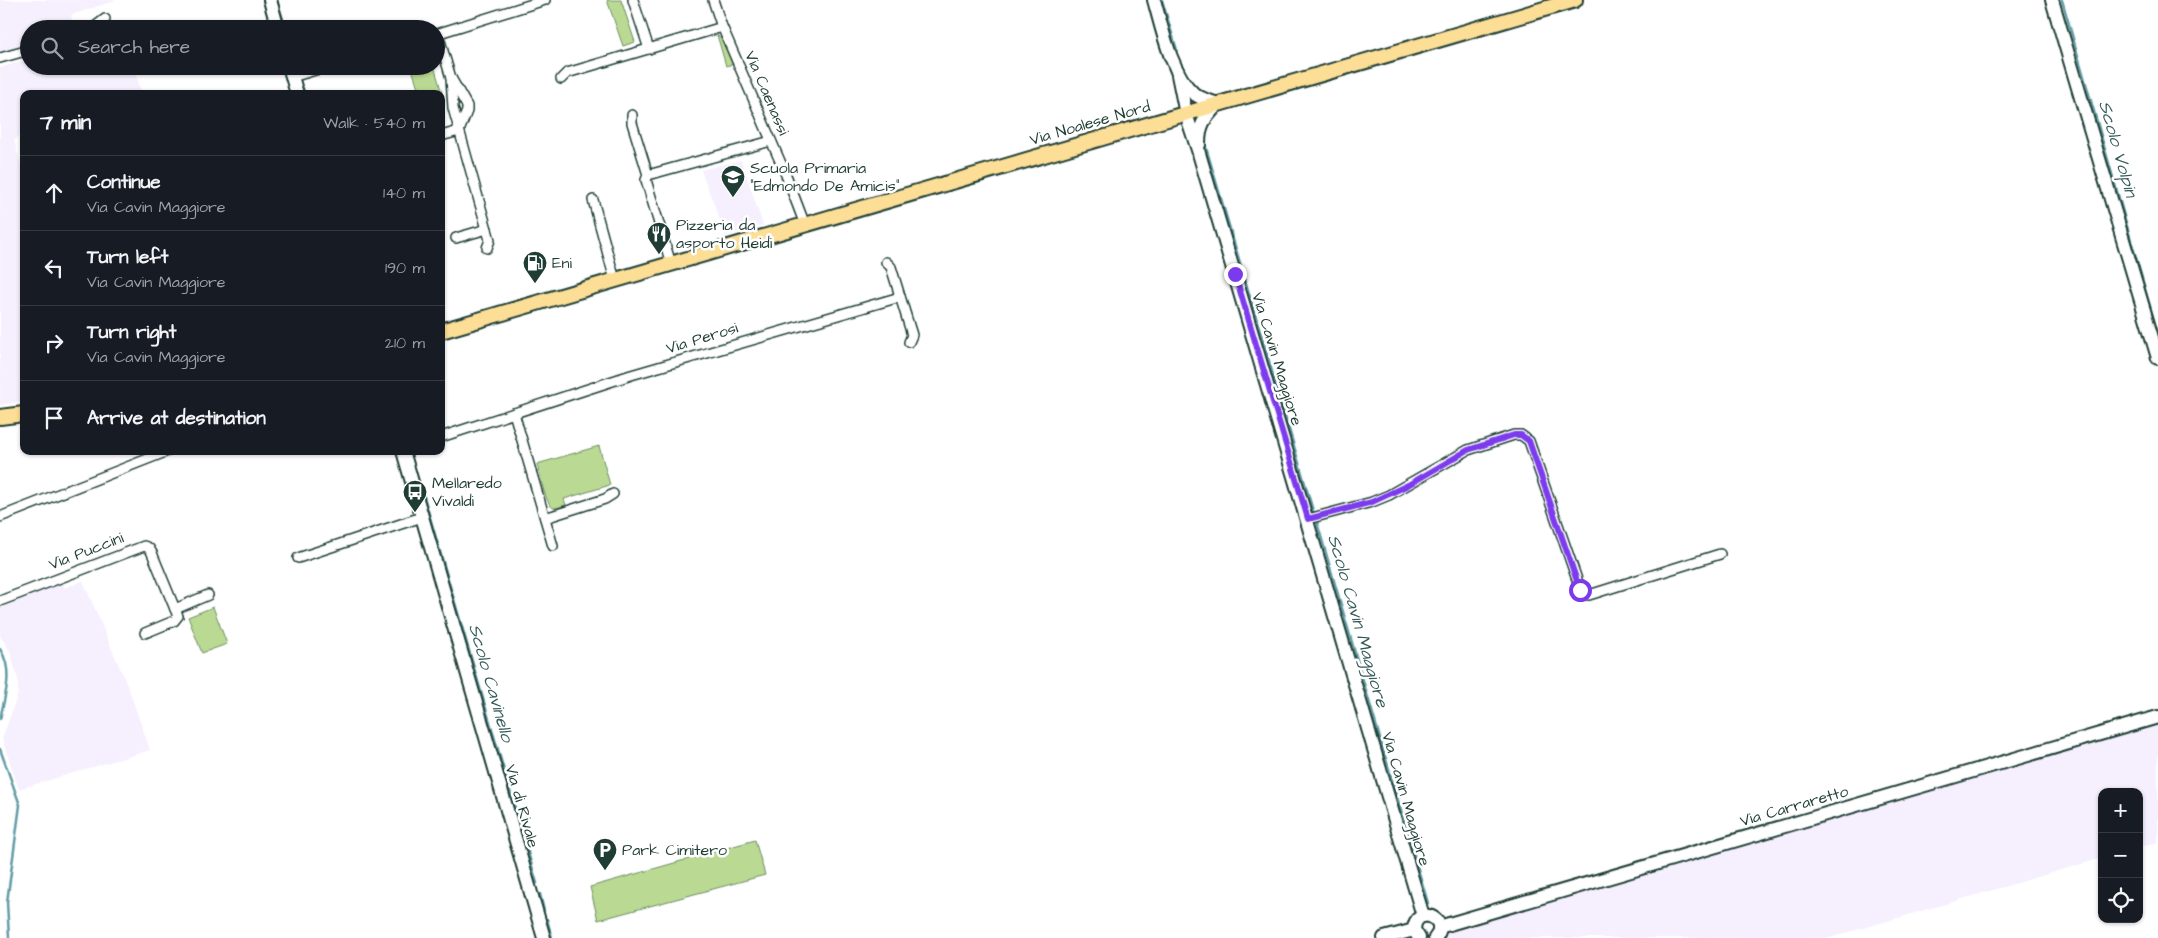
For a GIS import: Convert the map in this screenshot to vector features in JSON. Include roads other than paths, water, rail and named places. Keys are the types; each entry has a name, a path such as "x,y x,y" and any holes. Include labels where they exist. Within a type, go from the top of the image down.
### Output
{"main road":[{"name":"Via Noalese Nord","path":"445,330 1575,0"},
{"path":"0,417 20,414"}],"street":[{"path":"270,0 276,20"},
{"path":"445,31 545,0"},
{"path":"633,0 649,48"},
{"name":"Via Caenassi","path":"713,0 721,24 786,175 805,225"},
{"name":"Via Cavin Maggiore","path":"1154,0 1168,48 1177,70 1198,150 1314,518 1423,916"},
{"path":"2052,0 2158,358"},
{"path":"561,79 567,73 719,28 721,24"},
{"path":"0,58 20,52"},
{"path":"445,59 451,78 467,106 459,131"},
{"name":"Via Cavin Maggiore","path":"1177,70 1192,93 1194,104 1189,113"},
{"path":"292,75 296,90"},
{"path":"451,78 452,104 490,240 487,248"},
{"path":"1192,93 1218,104 1203,121 1199,129"},
{"name":"Via Cavin Maggiore","path":"1189,113 1199,129 1198,150"},
{"path":"632,115 632,123 648,175 646,180 671,264"},
{"path":"445,135 459,131"},
{"path":"648,175 771,141"},
{"path":"593,200 615,280"},
{"path":"456,238 487,229"},
{"path":"886,262 891,267 912,335 910,342"},
{"name":"Via Perosi","path":"445,436 514,412 714,350 900,297"},
{"path":"514,412 553,546"},
{"path":"1314,518 1372,502 1408,485 1468,450 1514,435 1521,435 1529,441 1582,594 1589,595 1720,554"},
{"path":"0,517 158,455"},
{"name":"Via di Rivale","path":"404,455 544,938"},
{"path":"545,518 605,499 613,494"},
{"path":"298,558 422,517"},
{"name":"Via Puccini","path":"0,601 144,546 149,548 152,553 175,609"},
{"path":"145,634 174,621 178,616 175,609 208,596"},
{"name":"Via Carraretto","path":"1437,932 2158,717"},
{"path":"1384,938 1416,934 1415,922 1423,916 1433,917 1437,932"}],"waterway":[{"name":"Scolo Cavinello","path":"277,0 283,20"},
{"name":"Scolo Cavin Maggiore","path":"1162,0 1177,50"},
{"name":"Scolo Volpin","path":"2062,0 2158,334"},
{"name":"Scolo Cavin Maggiore","path":"1205,144 1314,514"},
{"name":"Scolo Cavinello","path":"422,490 537,883"},
{"name":"Scolo Cavin Maggiore","path":"1316,519 1428,903"},
{"path":"0,649 7,666 6,692 0,719"},
{"path":"0,749 20,805 7,902 9,938"},
{"name":"Scolo Cavinello","path":"540,894 544,911"},
{"name":"Scolo Cavinello","path":"547,919 552,938"}],"place":[{"name":"Scuola Primaria \"Edmondo De Amicis\"","path":"733,198"},
{"name":"Pizzeria da asporto Heidi","path":"659,255"},
{"name":"Eni","path":"535,284"},
{"name":"Mellaredo Vivaldi","path":"415,513"},
{"name":"Park Cimitero","path":"605,871"}]}
